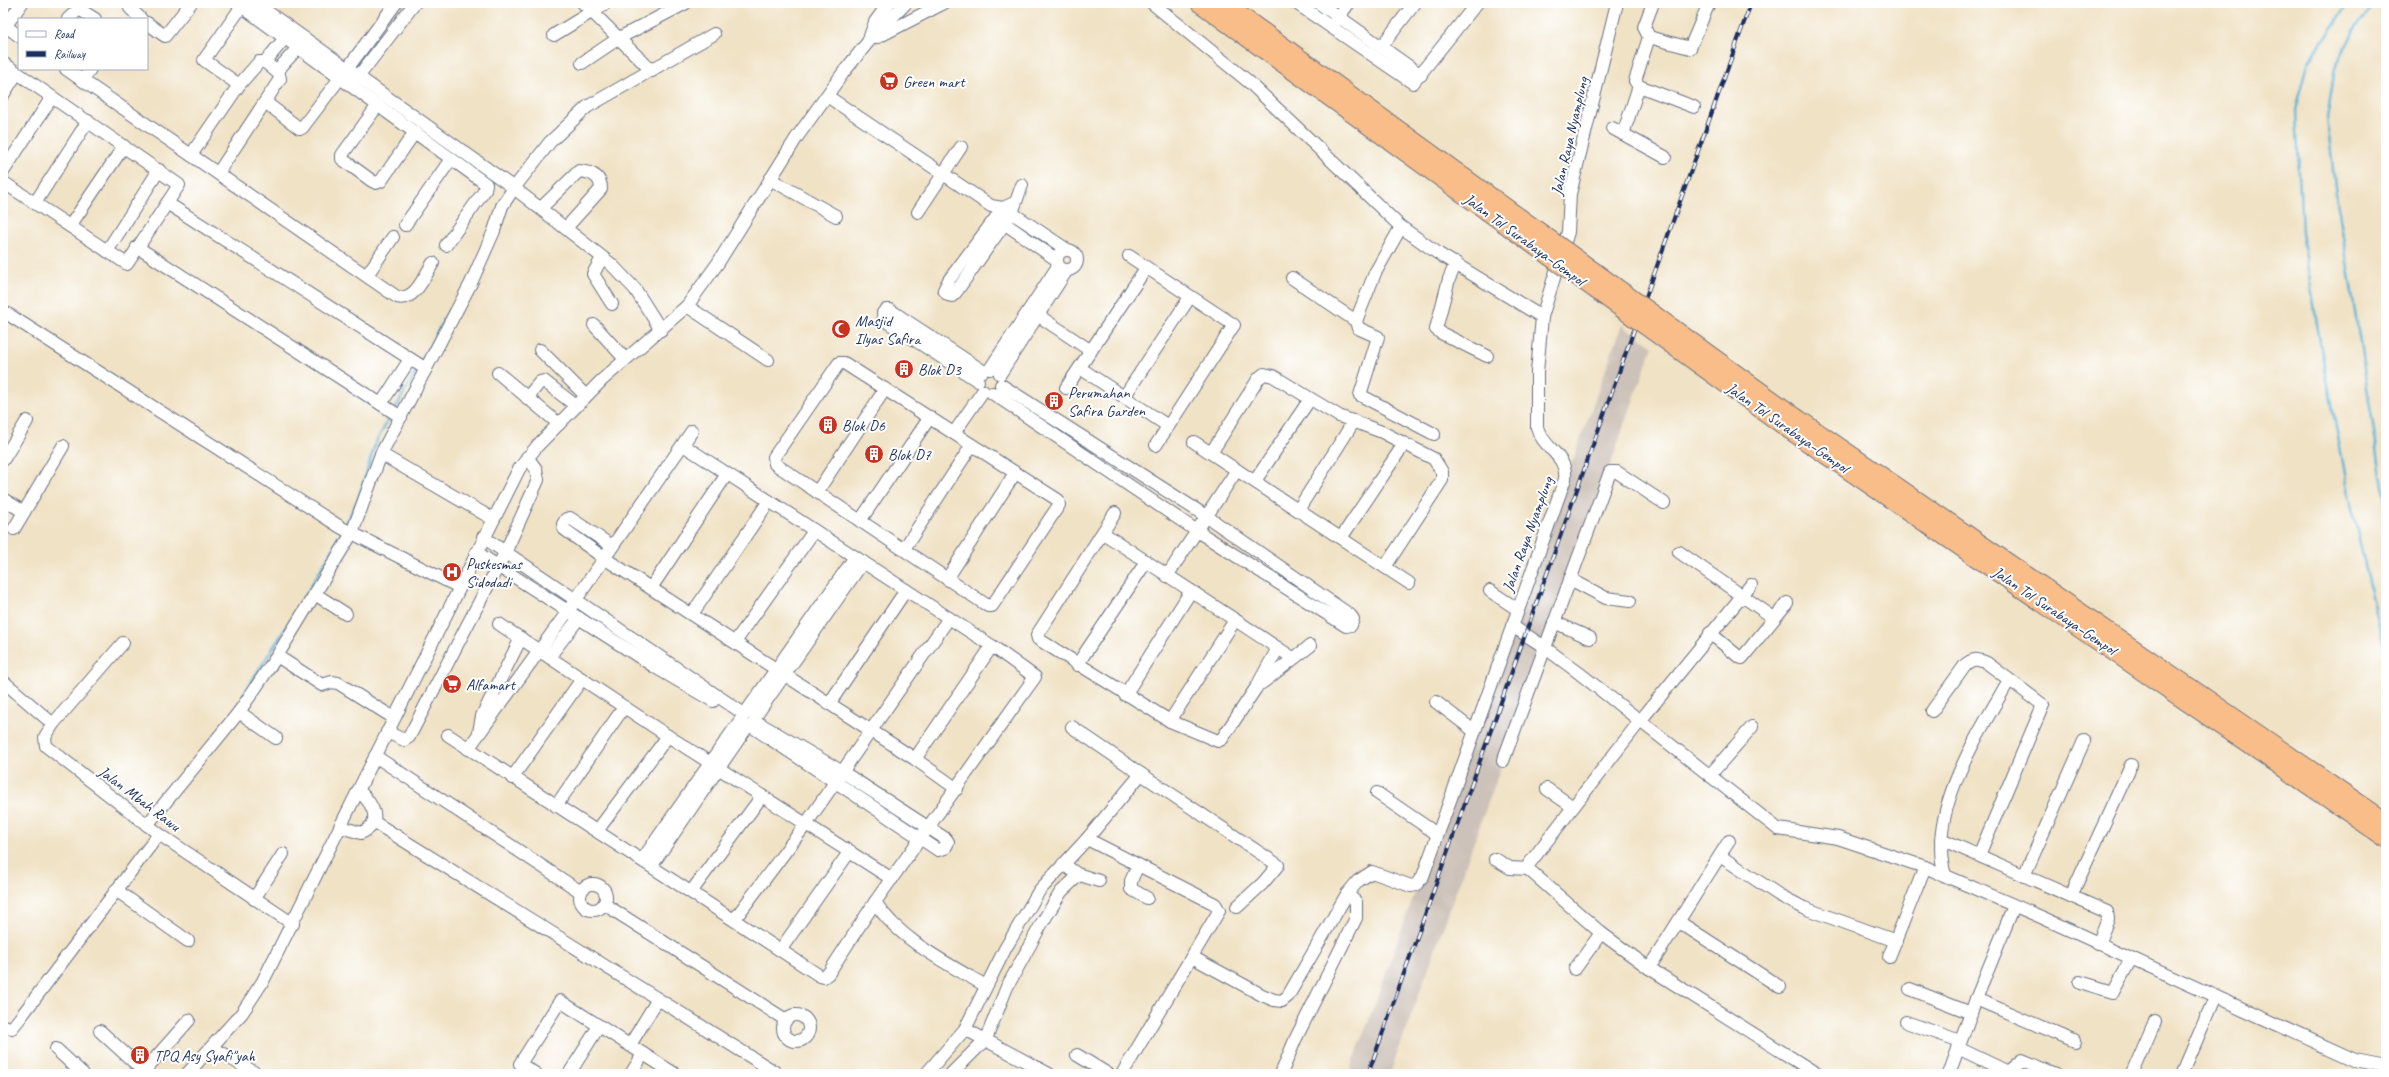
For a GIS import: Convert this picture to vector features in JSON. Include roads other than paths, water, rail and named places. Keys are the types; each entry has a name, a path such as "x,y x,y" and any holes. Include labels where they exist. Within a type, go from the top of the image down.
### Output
{"highway":[{"name":"Jalan Tol Surabaya–Gempol","path":"1200,3 1491,206 1794,424 2386,838"},
{"name":"Jalan Tol Surabaya–Gempol","path":"1223,3 1491,206"},
{"name":"Jalan Tol Surabaya–Gempol","path":"1794,424 2386,822"}],"street":[{"path":"18,35 7,27 7,24 22,3"},
{"path":"132,3 130,8 132,12 140,18"},
{"path":"148,24 164,36 191,3"},
{"path":"255,3 289,33"},
{"path":"265,102 299,128 302,128 396,3"},
{"path":"358,77 415,3"},
{"path":"554,35 587,7 606,3"},
{"path":"582,64 619,38 686,3"},
{"path":"868,42 874,22 889,3"},
{"path":"187,1074 213,1048 242,1013 263,981 359,791 483,537 527,457 586,396 625,359 661,330 687,306 718,263 770,179 827,96 868,42 906,3"},
{"path":"868,42 944,3"},
{"path":"1152,3 1249,82 1401,227 1439,254 1542,317"},
{"path":"1296,3 1409,82 1415,82 1477,3"},
{"path":"1319,3 1421,75"},
{"path":"1330,27 1349,3"},
{"path":"1382,47 1415,3"},
{"path":"1653,3 1644,27 1649,37 1634,81 1639,86 1694,107"},
{"path":"1649,37 1690,48 1709,3"},
{"path":"239,85 204,60 240,5 289,33 303,43 344,73 378,105 486,184 487,187 446,245"},
{"name":"Jalan Raya Nyamplung","path":"1347,894 1367,875 1384,875 1408,886 1416,885 1422,876 1565,475 1564,463 1539,435 1537,427 1537,372 1542,317 1568,232 1570,194 1613,5"},
{"path":"587,7 652,70"},
{"path":"69,18 79,9 93,18"},
{"path":"265,62 289,33"},
{"path":"147,825 239,712 277,656 315,594 347,531 381,454 392,411 419,364 480,266 502,206 514,188 550,142 574,118 600,98 714,34"},
{"path":"277,71 303,43"},
{"path":"191,155 239,85 259,62 265,62 277,71 280,79 218,173"},
{"path":"3,63 179,185 127,264 3,182"},
{"path":"68,70 397,296 405,298 412,296 433,263"},
{"path":"83,80 89,70"},
{"path":"3,94 17,73"},
{"path":"344,73 358,77 514,188 622,273 635,289 661,330"},
{"path":"1623,134 1639,86"},
{"path":"3,172 52,96"},
{"path":"827,96 1003,212 1066,250 1074,253 1078,261 1072,269 1061,265 1003,212"},
{"path":"378,105 342,155 342,159 372,181 376,183 381,181 416,132"},
{"path":"35,203 88,121"},
{"path":"1612,128 1666,157"},
{"path":"70,226 124,146"},
{"path":"918,212 961,147"},
{"path":"405,224 451,159"},
{"path":"107,251 158,170"},
{"path":"541,208 579,171 596,175 601,183 601,189 566,228"},
{"path":"770,179 836,216"},
{"path":"1003,212 956,292 952,296 948,295 944,290 949,280 1003,212 1022,185"},
{"path":"167,203 419,364"},
{"path":"1401,227 1375,274 1356,321 1358,328 1375,335 1378,339 1359,394 1434,434"},
{"path":"367,275 393,237"},
{"path":"138,247 392,411"},
{"path":"954,433 990,381 1039,316 1061,265 1058,255 1066,250"},
{"path":"1129,256 1234,326 1156,445"},
{"path":"602,258 594,269 594,276 612,304"},
{"path":"1454,262 1436,329 1487,356"},
{"path":"990,381 1061,265"},
{"path":"1066,388 1146,268"},
{"path":"1292,278 1356,321"},
{"path":"1124,397 1190,297"},
{"path":"687,306 768,360"},
{"path":"990,381 884,320 883,313 886,310 890,310 990,381 1197,531 1346,626 1349,626 1353,622 1350,615 1206,516 990,381"},
{"path":"3,311 347,531 459,587"},
{"path":"1039,316 1092,350"},
{"path":"594,325 625,359"},
{"path":"540,350 586,396"},
{"path":"839,363 844,363 930,417 1057,499 1058,505 992,606 947,579 777,466 774,456 839,363"},
{"path":"392,411 419,364"},
{"path":"1080,368 1168,426"},
{"path":"498,374 558,424"},
{"path":"1211,453 1262,375 1272,376 1339,416 1354,421 1437,460 1443,477 1385,567"},
{"path":"527,398 540,382 544,381 576,406"},
{"path":"817,492 885,389"},
{"path":"1255,481 1310,399"},
{"path":"860,521 930,417"},
{"path":"3,460 27,421"},
{"path":"1298,510 1354,421"},
{"path":"544,654 571,606 692,431"},
{"path":"1194,442 1409,583"},
{"path":"1341,538 1404,444"},
{"path":"448,735 512,778 647,862 734,920 824,977 875,902 926,833 1034,678 1033,674 683,445"},
{"path":"904,549 972,445"},
{"path":"14,529 63,446"},
{"path":"381,454 493,519"},
{"path":"387,732 404,740 409,737 498,567 538,480 536,469 527,457"},
{"path":"1168,576 1237,470"},
{"path":"1504,761 1570,578 1611,471 1617,472 1664,504"},
{"path":"947,579 1015,473"},
{"path":"651,588 727,474"},
{"path":"3,499 24,512"},
{"path":"692,614 769,501"},
{"path":"1115,513 1037,637 1077,665 1170,721 1211,739 1220,741 1256,688 1278,648"},
{"path":"612,546 570,518 566,518 563,527 604,558 915,759 956,789"},
{"path":"735,642 814,530"},
{"path":"1103,533 1293,658"},
{"path":"483,537 505,552 571,606 579,618 659,662"},
{"path":"476,552 498,567 571,606 926,833"},
{"path":"1679,552 1741,597 1774,618"},
{"path":"647,862 859,560"},
{"path":"1077,665 1146,562"},
{"path":"1570,578 1606,598 1630,601"},
{"path":"1528,870 1529,864 1573,807 1710,633 1750,585"},
{"path":"828,704 906,590"},
{"path":"1125,695 1191,591"},
{"path":"1490,591 1517,610"},
{"path":"315,594 346,614"},
{"path":"1710,633 1738,657 1742,658 1787,602"},
{"path":"468,749 479,732 491,720 544,654 579,618"},
{"path":"734,920 806,824 869,730 949,618"},
{"path":"1170,721 1235,620"},
{"path":"1554,622 1590,638"},
{"path":"499,624 714,766 892,879"},
{"path":"1512,626 1545,647 1778,829 1838,838 1925,867 2356,1060 2384,1068"},
{"path":"479,732 482,716 521,638"},
{"name":"Jalan Mbah Rawu","path":"123,643 53,724 45,737 46,746 159,834 293,924"},
{"path":"915,759 992,646"},
{"path":"1256,688 1310,646"},
{"path":"277,656 322,685 332,682 338,683 394,718"},
{"path":"1932,711 1965,665 1971,660 1978,659 1987,663 2043,705 1979,856"},
{"path":"512,778 582,679"},
{"path":"1945,875 1940,858 1941,839 1947,813 1964,764 2009,680"},
{"path":"3,681 53,724"},
{"path":"1436,702 1474,731"},
{"path":"556,806 624,707"},
{"path":"239,712 276,738"},
{"path":"1072,727 1140,774 1274,862 1263,883 1237,907"},
{"path":"1710,776 1752,727"},
{"path":"597,831 668,736"},
{"path":"2024,876 2084,741"},
{"path":"375,756 581,892"},
{"path":"2071,896 2131,765"},
{"path":"926,1074 976,1034 986,986 1015,955 1049,897 1066,886 1087,839 1140,774"},
{"path":"1547,789 1573,807"},
{"path":"341,827 361,833 370,828 374,822 372,805 359,791"},
{"path":"1377,793 1437,834"},
{"path":"691,892 762,796"},
{"path":"374,822 775,1072"},
{"path":"3,1026 12,1028 119,891 159,834"},
{"path":"1087,839 1134,873 1215,904 1217,914 1122,1074"},
{"path":"1941,839 2107,912 2108,919 2098,944"},
{"path":"1649,968 1729,841"},
{"path":"781,949 850,851"},
{"path":"254,899 282,854"},
{"path":"1720,856 1779,895 1804,908 1896,941"},
{"path":"1495,859 1510,868 1528,870 1601,932 1649,968 1817,1074"},
{"path":"1889,957 1925,867"},
{"path":"1072,870 1099,881"},
{"path":"951,1074 976,1034 998,1004 1015,955 1035,919 1049,897 1072,870"},
{"path":"1134,873 1131,889 1147,898"},
{"path":"590,884 597,884 606,892 604,904 600,908 589,909 582,902 581,892 590,884"},
{"path":"119,891 188,941"},
{"path":"1192,957 1268,998 1282,1001 1288,996 1347,894 1356,902 1356,918 1295,1040 1281,1074"},
{"path":"875,902 889,922 900,931 941,960 986,986"},
{"path":"604,904 786,1020"},
{"path":"1949,1074 1976,999 2014,906"},
{"path":"1679,922 1780,987"},
{"path":"1575,969 1601,932"},
{"path":"2080,982 2113,992 2131,959"},
{"path":"1910,988 1971,1013"},
{"path":"2182,1074 2215,998"},
{"path":"630,1045 658,999"},
{"path":"1976,999 2074,1041"},
{"path":"536,1074 520,1064 560,1001 675,1074"},
{"path":"100,1031 146,1073 189,1020"},
{"path":"2132,1074 2155,1021"},
{"path":"1906,1022 1959,1045 2006,1071 2010,1070 2022,1060 2056,1074"},
{"path":"569,1074 599,1026"},
{"path":"976,1034 1049,1074"},
{"path":"213,1048 257,1074"},
{"path":"56,1049 83,1074"},
{"path":"631,1074 643,1054"},
{"path":"1077,1055 1108,1074"}],"waterway":[{"path":"2348,3 2308,64 2296,110 2302,233 2322,354 2351,504 2386,656"},
{"path":"2376,3 2356,27 2335,68 2327,118 2335,187 2386,506"},
{"path":"421,362 449,310"},
{"path":"395,409 418,368"},
{"path":"345,526 358,499 376,442 391,415"},
{"path":"244,693 296,612 342,533"}],"railway":[{"path":"1368,1074 1751,3"}],"place":[{"name":"Green mart","path":"889,81"},
{"name":"Masjid Ilyas Safira","path":"841,329"},
{"name":"Blok D3","path":"904,369"},
{"name":"Perumahan Safira Garden","path":"1054,401"},
{"name":"Blok D6","path":"828,425"},
{"name":"Blok D7","path":"874,454"},
{"name":"Puskesmas Sidodadi","path":"452,572"},
{"name":"Alfamart","path":"452,684"},
{"name":"TPQ Asy Syafi\"yah","path":"140,1055"}]}
